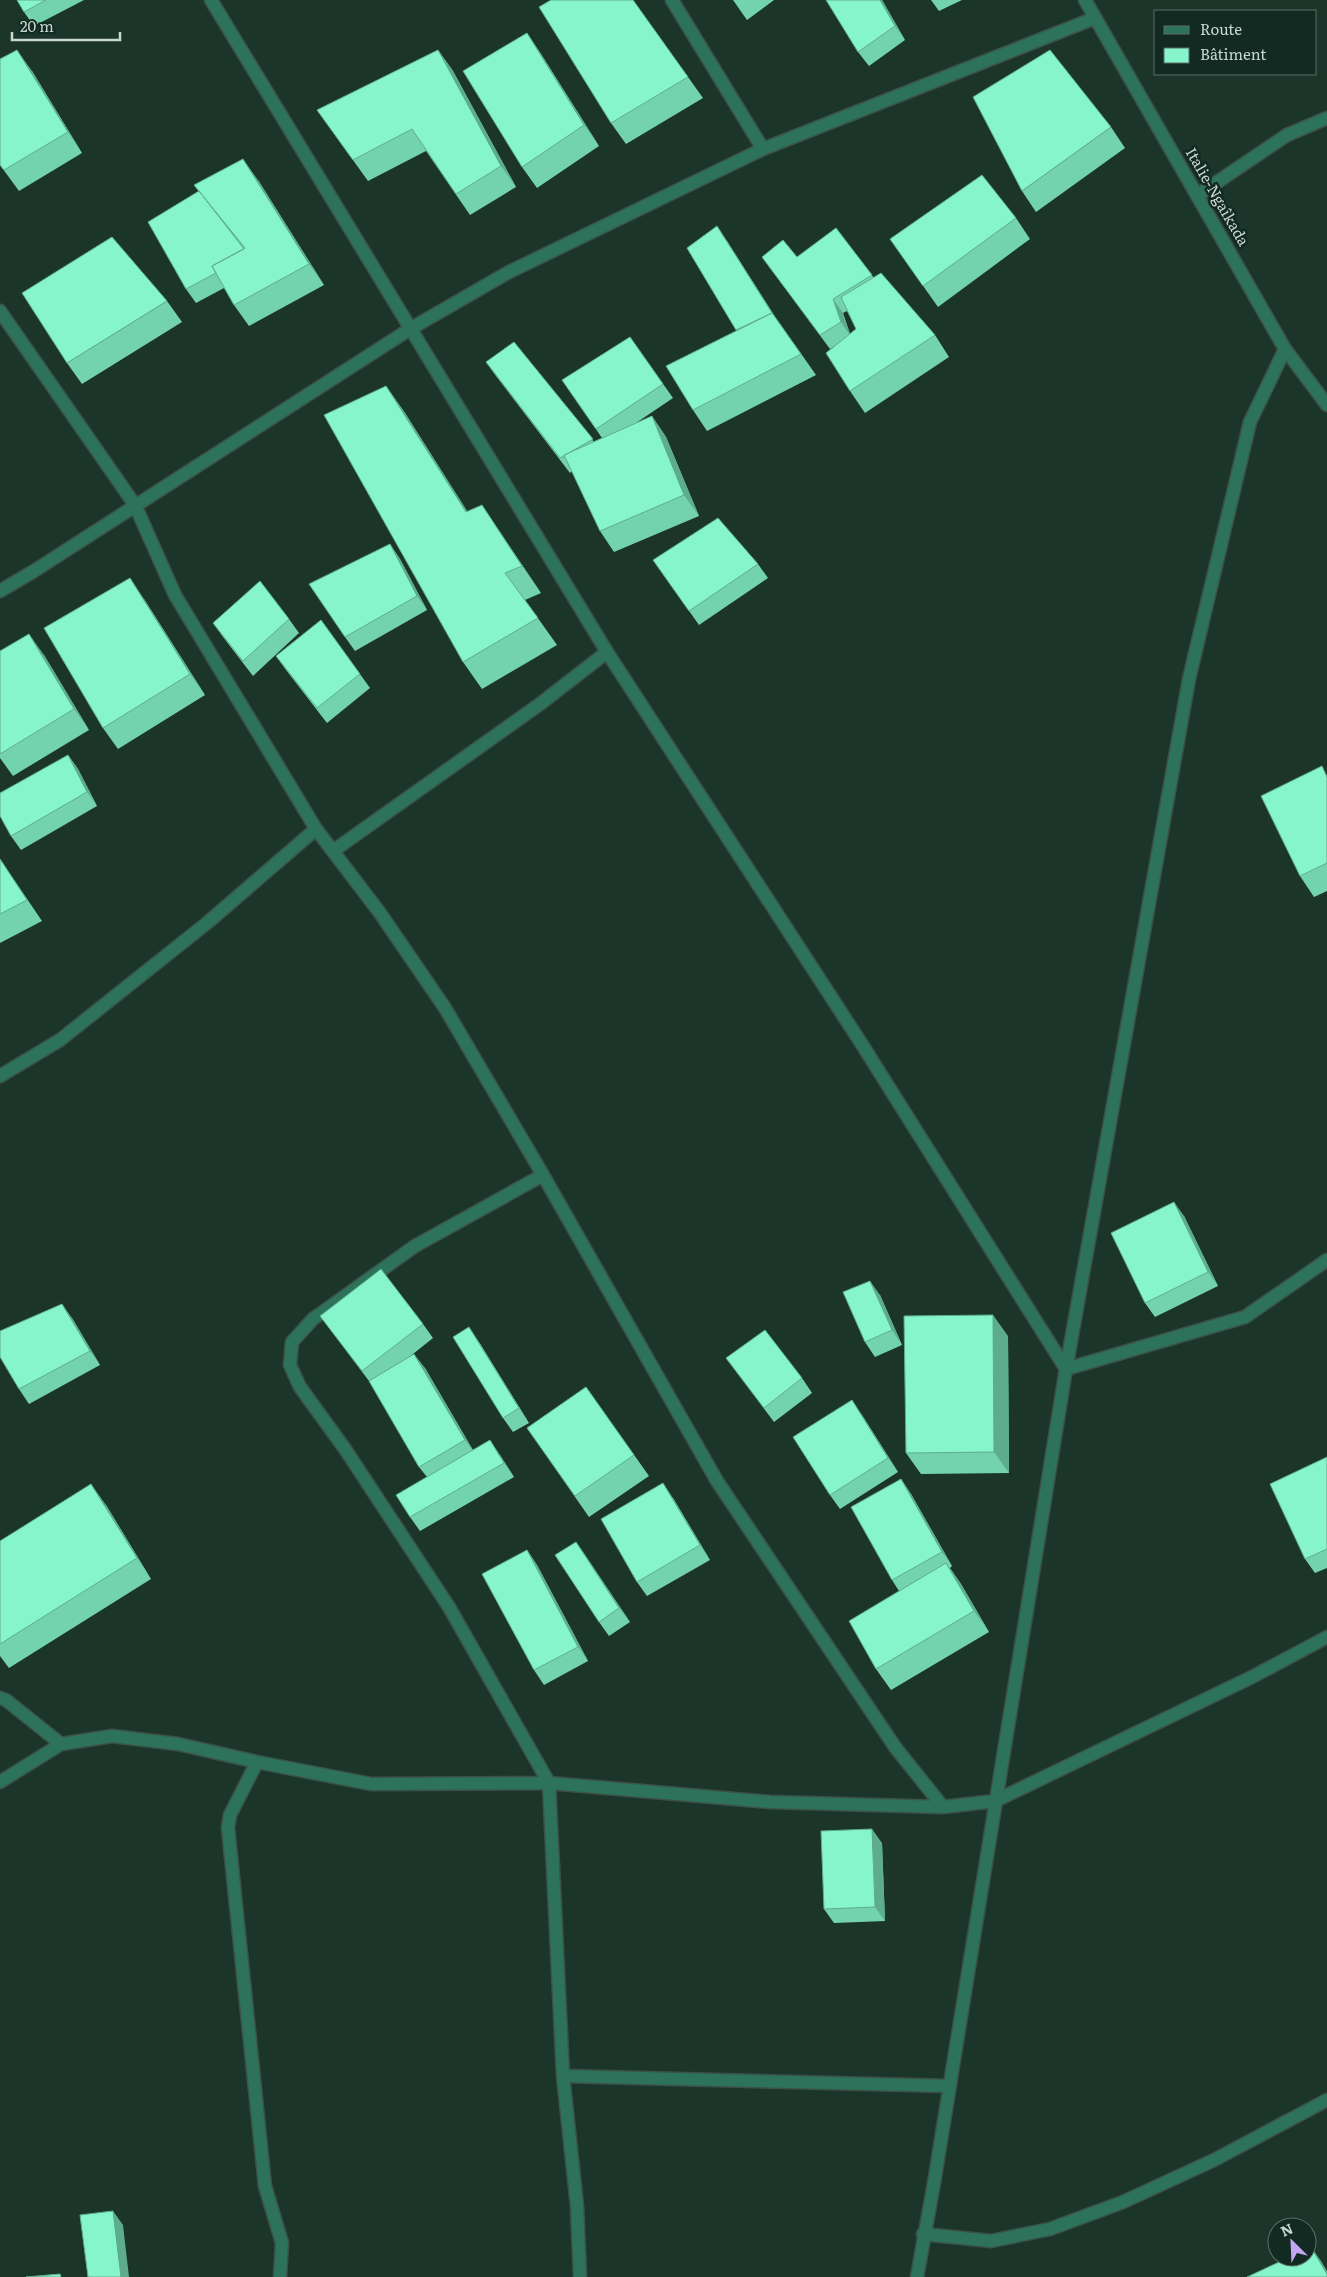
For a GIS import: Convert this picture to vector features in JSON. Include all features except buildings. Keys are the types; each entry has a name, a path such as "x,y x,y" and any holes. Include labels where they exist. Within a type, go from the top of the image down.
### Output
{"street":[{"path":"211,0 607,652 863,1046 1066,1369"},
{"path":"672,0 763,149"},
{"name":"Italie-Ngaîkada","path":"1085,0 1285,349 1327,406"},
{"path":"0,591 410,328 509,272 763,149 1095,18"},
{"path":"1198,195 1287,135 1327,118"},
{"path":"0,311 135,505 175,594 316,829 380,913 445,1008 543,1175 717,1481 895,1747 943,1807"},
{"path":"917,2277 950,2086 1066,1369 1189,679 1250,422 1285,349"},
{"path":"333,851 540,704 607,652"},
{"path":"0,1076 60,1040 207,923 316,829"},
{"path":"543,1175 415,1246 313,1319 292,1342 290,1365 300,1387 345,1449 449,1607 549,1783 563,2076 576,2206 580,2277"},
{"path":"1066,1369 1245,1318 1327,1260"},
{"path":"0,1782 61,1744 112,1736 178,1744 371,1784 549,1783 770,1802 943,1807 995,1802 1252,1677 1327,1637"},
{"path":"0,1698 6,1700 61,1744"},
{"path":"258,1762 230,1814 228,1828 265,2186 282,2243 280,2277"},
{"path":"563,2076 950,2086"},
{"path":"923,2234 991,2242 1050,2229 1122,2202 1214,2160 1327,2100"}]}
